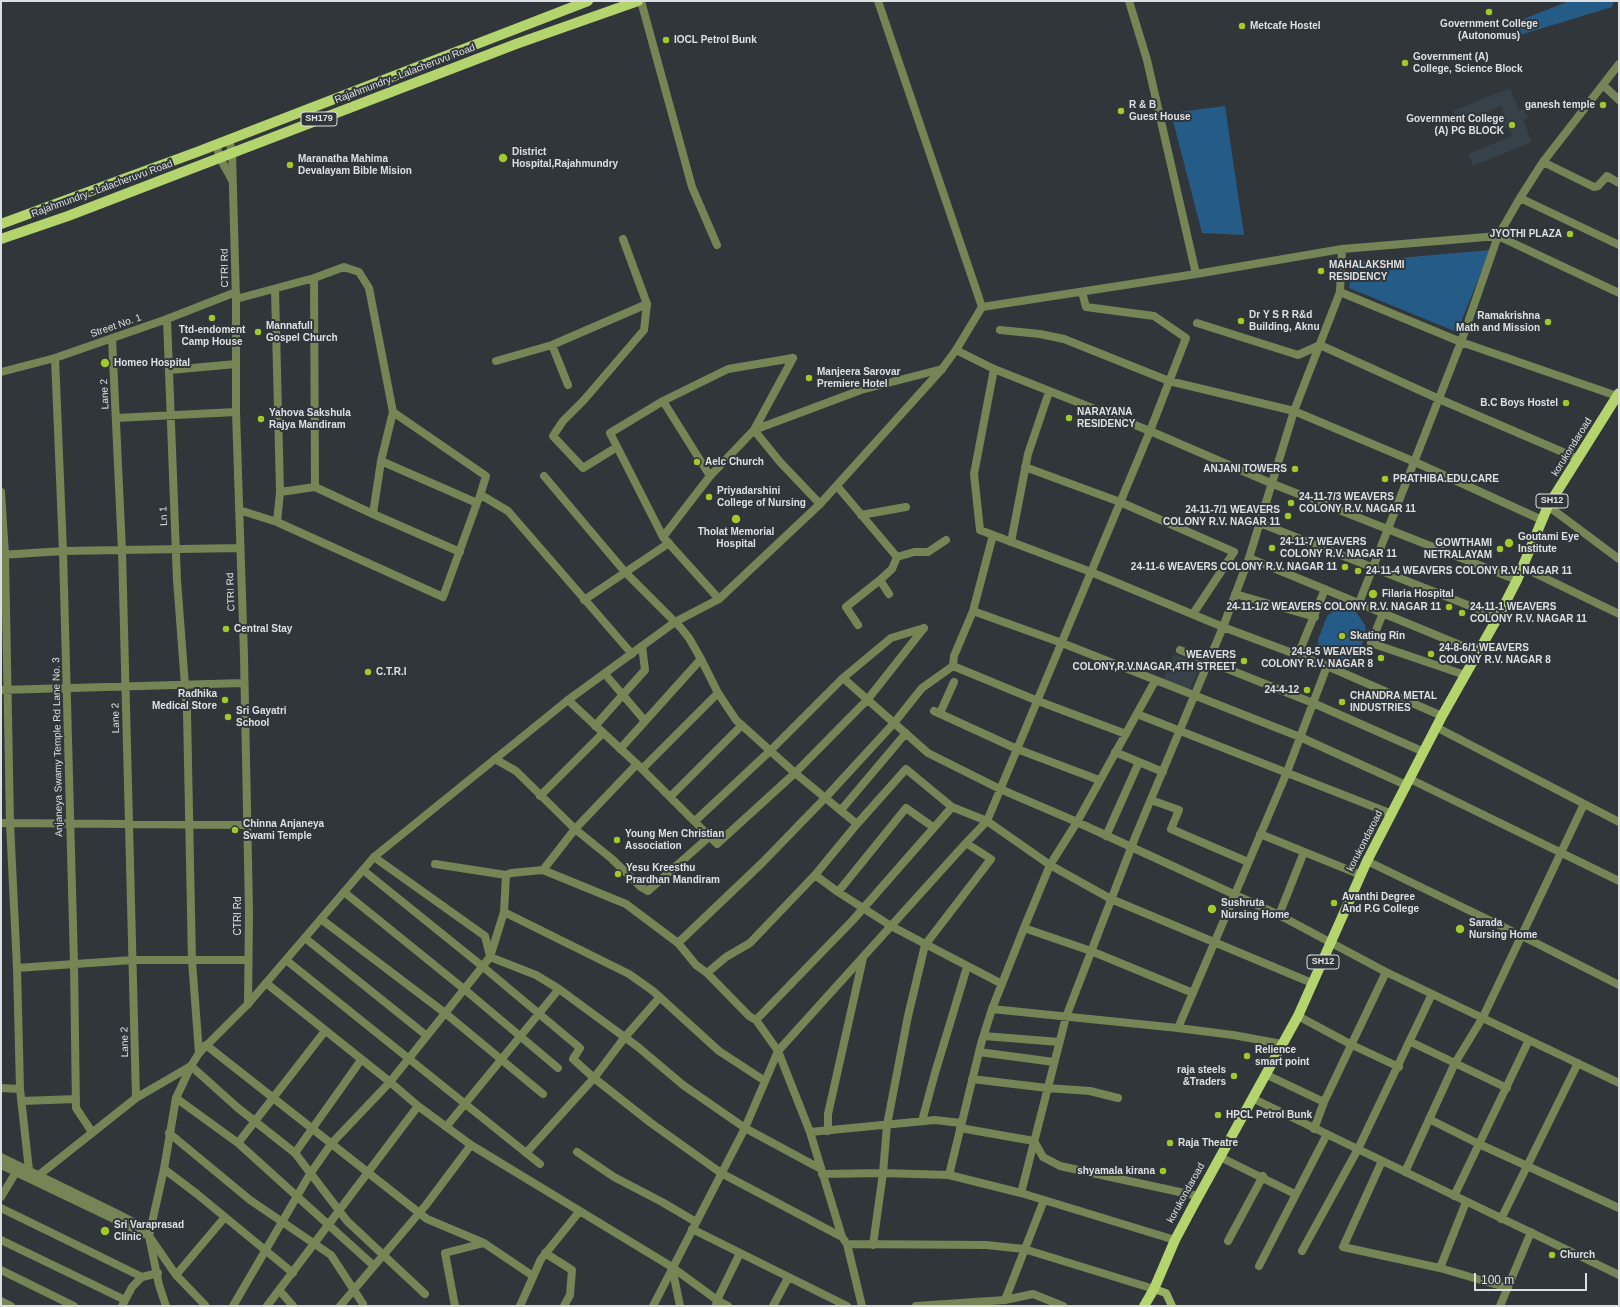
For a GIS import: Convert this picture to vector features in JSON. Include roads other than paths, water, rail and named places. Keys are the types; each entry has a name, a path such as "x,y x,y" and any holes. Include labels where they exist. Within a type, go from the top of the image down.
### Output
{"main road":[{"name":"SH179","path":"1,224 229,140 588,1"},
{"name":"Rajahmundry - Lalacheruvu Road","path":"1,238 68,216 516,44 638,1"},
{"name":"korukondaroad","path":"1144,1306 1154,1289 1175,1240 1198,1196 1254,1099 1298,1016 1332,943 1367,861 1436,727 1498,617 1517,580 1548,506 1579,459 1618,394"},
{"path":"1154,1289 1166,1293 1172,1306"}],"street":[{"path":"641,1 692,187 717,245"},
{"path":"166,1306 159,1285 150,1236 164,1169 176,1098 190,1066 199,1053 248,1004 374,857 568,700 676,622 719,599 820,504 942,369 956,350 982,307 878,1"},
{"path":"1128,1 1147,60 1196,274"},
{"path":"1359,603 1461,342 1498,236 1520,198 1544,162 1619,64"},
{"path":"1603,86 1619,100"},
{"name":"CTRI Rd","path":"229,140 232,153 236,296 236,412 247,824 248,1004"},
{"name":"CTRI Rd","path":"216,144 220,158 233,181"},
{"path":"1544,162 1594,187 1598,186 1607,176 1619,183"},
{"path":"1520,198 1619,244"},
{"path":"982,307 1196,274 1342,249 1498,236 1619,293"},
{"path":"617,448 583,468 553,436 562,421 584,400 644,330 647,304 623,239"},
{"path":"1021,1193 1066,1017 1131,847 1223,627 1249,558 1273,484 1294,411 1340,292 1342,249"},
{"name":"Street No. 1","path":"1,372 55,358 236,296 275,289 314,278 344,267 359,272 369,288 393,412"},
{"path":"314,278 315,487"},
{"path":"275,289 280,492 277,522"},
{"path":"653,1306 745,1128 778,1052 987,821 1038,701 1150,431 1186,338 1154,316 1086,307 1082,292"},
{"path":"1340,292 1461,342 1618,394"},
{"path":"496,361 552,345 647,304"},
{"name":"Ln 1","path":"167,319 170,370 175,548 187,712 188,824 192,961 199,1053"},
{"path":"1197,323 1298,354 1320,345 1439,399 1579,459"},
{"path":"1000,330 1040,334 1064,340 1169,381 1294,411 1415,462 1542,520"},
{"name":"Lane 2","path":"112,338 122,550 128,824 134,960 136,1098"},
{"path":"552,345 568,385"},
{"path":"956,350 994,369 1150,431 1273,484 1517,580"},
{"name":"Anjaneya Swamy Temple Rd Lane No. 3","path":"55,358 63,551 74,964 76,1108 92,1132"},
{"path":"584,600 625,572 666,540 710,476 754,430 793,358 728,369 663,401 610,433 666,540 719,599"},
{"path":"170,370 236,364"},
{"path":"754,430 862,390 942,369"},
{"path":"994,369 974,474 980,530 1091,572 1223,627 1327,666 1442,716"},
{"path":"1011,542 1025,467 1049,392"},
{"path":"663,401 710,476"},
{"path":"116,418 236,412"},
{"path":"239,510 277,522 443,597 486,476 393,412 381,461 373,514"},
{"path":"754,430 780,462 820,504"},
{"path":"381,461 477,503"},
{"path":"1025,467 1120,502 1234,552 1193,614"},
{"path":"544,476 625,572 676,622 689,638 718,693 736,720 795,773 857,824"},
{"path":"837,486 897,557"},
{"path":"280,492 315,487 460,552"},
{"path":"1,492 4,690 17,968 20,1089 29,1170"},
{"path":"480,495 508,511 632,654"},
{"path":"1548,506 1619,560"},
{"path":"861,515 906,507"},
{"path":"1260,523 1498,617"},
{"path":"678,943 762,863 826,797 894,723 922,688 953,666 954,656 973,611 994,535"},
{"path":"897,557 914,552 928,552 946,540"},
{"path":"3,555 63,551 240,548"},
{"path":"858,625 846,607 892,569 897,557"},
{"path":"1249,558 1477,652"},
{"path":"1522,567 1619,614"},
{"path":"880,580 889,594"},
{"path":"1298,655 1315,617 1325,589"},
{"path":"1235,594 1315,617"},
{"path":"973,611 1062,643 1154,681 1300,737 1408,782 1619,881"},
{"path":"1384,613 1371,643 1465,675"},
{"path":"568,700 640,766 717,844 795,773 868,699 924,628 891,638 843,678 771,750 695,821"},
{"path":"595,726 645,670 642,646"},
{"path":"1180,650 1313,703 1424,752"},
{"path":"620,749 701,659"},
{"path":"953,666 1038,701 1126,734"},
{"path":"1178,1028 1286,772 1327,666"},
{"path":"605,674 645,721"},
{"path":"843,678 928,753 1000,789 1077,822 1279,915 1386,972 1619,1083"},
{"path":"949,1175 960,1125 992,1009 1050,865 1077,822 1154,681"},
{"path":"954,682 937,712 1017,749 1099,780"},
{"path":"4,690 125,686 185,686 244,683"},
{"path":"544,870 575,829 718,693"},
{"path":"1137,714 1392,814"},
{"path":"670,797 742,725"},
{"path":"1436,727 1619,822"},
{"path":"540,796 603,733"},
{"path":"841,810 906,733"},
{"path":"1115,752 1163,772"},
{"path":"495,759 516,772 575,829 612,859 641,887 648,891 710,836"},
{"path":"1106,836 1139,762"},
{"path":"707,973 726,957 750,943 815,875 857,824 906,769 952,807 987,821 1050,865 1111,899 1312,984"},
{"path":"1151,800 1179,810 1171,829 1248,862"},
{"path":"1405,1172 1455,1063 1482,1017 1584,804"},
{"path":"756,1020 863,908 952,807"},
{"path":"838,892 906,808 934,828"},
{"path":"1,823 247,824"},
{"path":"1260,834 1361,875"},
{"path":"873,1245 883,1173 886,1124 908,1016 925,945 991,859 966,843"},
{"path":"1279,915 1304,852"},
{"path":"374,857 485,936 490,957"},
{"path":"1367,861 1619,985"},
{"path":"435,864 506,875 511,873 544,870 626,904 678,943 696,965 707,973 749,1016 756,1020 778,1052 810,1132 821,1172 845,1241 862,1306"},
{"path":"363,870 482,966 580,1048 573,1059 594,1078 651,1123 721,1173 845,1241 873,1245 986,1245 1024,1249 1154,1289"},
{"path":"233,1306 310,1174 331,1144 390,1082 490,957 504,912 506,875"},
{"path":"815,875 838,892 891,926 1002,984"},
{"path":"344,892 464,989 558,1068"},
{"path":"504,912 629,974 660,997 719,1051 766,1080"},
{"path":"321,919 445,1013 543,1094"},
{"path":"1024,928 1092,951 1193,993"},
{"path":"305,938 427,1036"},
{"path":"490,957 536,975 626,1038 682,1085 745,1128 821,1172 949,1175 1021,1193 1175,1240"},
{"path":"828,1131 828,1114 864,957"},
{"path":"17,968 134,960 248,960"},
{"path":"286,960 540,1164"},
{"path":"922,1122 967,967"},
{"path":"1314,1129 1324,1102 1386,972"},
{"path":"266,983 418,1106 471,1145 579,1212 672,1267 717,1303 728,1306"},
{"path":"446,1127 559,990"},
{"path":"1302,1251 1358,1149 1411,1042 1432,994"},
{"path":"526,1153 594,1078 660,997"},
{"path":"992,1009 1178,1028 1233,1035 1282,1044"},
{"path":"1298,1016 1352,1045 1399,1067"},
{"path":"238,1143 325,1031"},
{"path":"984,1036 1059,1042"},
{"path":"1454,1196 1529,1040"},
{"path":"1411,1042 1506,1088"},
{"path":"206,1045 427,1219 484,1243 534,1276"},
{"path":"979,1052 1054,1062"},
{"path":"295,1153 361,1060"},
{"path":"1501,1218 1578,1063"},
{"path":"39,1175 136,1098 190,1066"},
{"path":"190,1066 254,1121 295,1153 347,1221 425,1294"},
{"path":"1267,1075 1324,1102"},
{"path":"972,1079 1047,1088 1090,1091 1118,1098"},
{"path":"1,1088 20,1089"},
{"path":"176,1098 238,1143 374,1266"},
{"path":"22,1101 76,1099"},
{"path":"1254,1099 1466,1202 1618,1272"},
{"path":"267,1306 418,1106"},
{"path":"1429,1119 1479,1144 1619,1208"},
{"path":"810,1132 935,1120 1034,1141 1043,1157 1060,1166 1198,1196"},
{"path":"169,1133 250,1200 331,1255 363,1304"},
{"path":"1259,1266 1328,1134"},
{"path":"340,1306 419,1213 471,1145"},
{"path":"577,1152 614,1177 662,1202 694,1226 740,1253 847,1306"},
{"path":"1,1157 135,1223 150,1236 176,1275 206,1306"},
{"path":"1220,1157 1263,1176 1296,1194"},
{"path":"1382,1161 1343,1247 1440,1268 1508,1288"},
{"path":"1,1165 89,1206 138,1232 150,1236"},
{"path":"164,1169 293,1273"},
{"path":"1,1197 16,1172"},
{"path":"1228,1241 1263,1176"},
{"path":"1005,1300 1044,1200"},
{"path":"1440,1268 1466,1202"},
{"path":"1,1208 142,1277"},
{"path":"520,1306 545,1253 579,1212"},
{"path":"176,1275 225,1217"},
{"path":"1500,1306 1531,1232"},
{"path":"1,1240 123,1303 132,1286 142,1277 158,1273"},
{"path":"456,1306 445,1253 484,1243"},
{"path":"545,1253 572,1270 570,1295 564,1306"},
{"path":"717,1303 740,1253"},
{"path":"672,1267 680,1306"},
{"path":"1,1270 74,1306"},
{"path":"773,1306 788,1278"},
{"path":"279,1290 293,1306"},
{"path":"916,1306 1005,1300 1033,1294 1063,1306"},
{"path":"1013,1306 1016,1298"},
{"path":"1,1301 11,1306"}],"place":[{"name":"Government College (Autonomus)","path":"1489,12"},
{"name":"Metcafe Hostel","path":"1242,26"},
{"name":"IOCL Petrol Bunk","path":"666,40"},
{"name":"Government (A) College, Science Block","path":"1405,63"},
{"name":"ganesh temple","path":"1603,105"},
{"name":"R & B Guest House","path":"1121,111"},
{"name":"Government College (A) PG BLOCK","path":"1512,125"},
{"name":"District Hospital,Rajahmundry","path":"503,158"},
{"name":"Maranatha Mahima Devalayam Bible Mision","path":"290,165"},
{"name":"JYOTHI PLAZA","path":"1570,234"},
{"name":"MAHALAKSHMI RESIDENCY","path":"1321,271"},
{"name":"Ttd-endoment Camp House","path":"212,318"},
{"name":"Dr Y S R R&d Building, Aknu","path":"1241,321"},
{"name":"Ramakrishna Math and Mission","path":"1548,322"},
{"name":"Mannafull Gospel Church","path":"258,332"},
{"name":"Homeo Hospital","path":"105,363"},
{"name":"Manjeera Sarovar Premiere Hotel","path":"809,378"},
{"name":"B.C Boys Hostel","path":"1566,403"},
{"name":"NARAYANA RESIDENCY","path":"1069,418"},
{"name":"Yahova Sakshula Rajya Mandiram","path":"261,419"},
{"name":"Aelc Church","path":"697,462"},
{"name":"ANJANI TOWERS","path":"1295,469"},
{"name":"PRATHIBA.EDU.CARE","path":"1385,479"},
{"name":"Priyadarshini College of Nursing","path":"709,497"},
{"name":"24-11-7/3 WEAVERS COLONY R.V. NAGAR 11","path":"1291,503"},
{"name":"24-11-7/1 WEAVERS COLONY R.V. NAGAR 11","path":"1288,516"},
{"name":"Tholat Memorial Hospital","path":"736,519"},
{"name":"Goutami Eye Institute","path":"1509,543"},
{"name":"24-11-7 WEAVERS COLONY R.V. NAGAR 11","path":"1272,548"},
{"name":"GOWTHAMI NETRALAYAM","path":"1500,549"},
{"name":"24-11-6 WEAVERS COLONY R.V. NAGAR 11","path":"1345,567"},
{"name":"24-11-4 WEAVERS COLONY R.V. NAGAR 11","path":"1358,571"},
{"name":"Filaria Hospital","path":"1373,594"},
{"name":"24-11-1/2 WEAVERS COLONY R.V. NAGAR 11","path":"1449,607"},
{"name":"24-11-1 WEAVERS COLONY R.V. NAGAR 11","path":"1462,613"},
{"name":"Central Stay","path":"226,629"},
{"name":"Skating Rin","path":"1342,636"},
{"name":"24-8-6/1 WEAVERS COLONY R.V. NAGAR 8","path":"1431,654"},
{"name":"24-8-5 WEAVERS COLONY R.V. NAGAR 8","path":"1381,658"},
{"name":"WEAVERS COLONY,R.V.NAGAR,4TH STREET","path":"1244,661"},
{"name":"C.T.R.I","path":"368,672"},
{"name":"24-4-12","path":"1307,690"},
{"name":"Radhika Medical Store","path":"225,700"},
{"name":"CHANDRA METAL INDUSTRIES","path":"1342,702"},
{"name":"Sri Gayatri School","path":"228,717"},
{"name":"Chinna Anjaneya Swami Temple","path":"235,830"},
{"name":"Young Men Christian Association","path":"617,840"},
{"name":"Yesu Kreesthu Prardhan Mandiram","path":"618,874"},
{"name":"Avanthi Degree And P.G College","path":"1334,903"},
{"name":"Sushruta Nursing Home","path":"1212,909"},
{"name":"Sarada Nursing Home","path":"1460,929"},
{"name":"Relience smart point","path":"1247,1056"},
{"name":"raja steels &Traders","path":"1234,1076"},
{"name":"HPCL Petrol Bunk","path":"1218,1115"},
{"name":"Raja Theatre","path":"1170,1143"},
{"name":"shyamala kirana","path":"1163,1171"},
{"name":"Sri Varaprasad Clinic","path":"105,1231"},
{"name":"Church","path":"1552,1255"}]}
